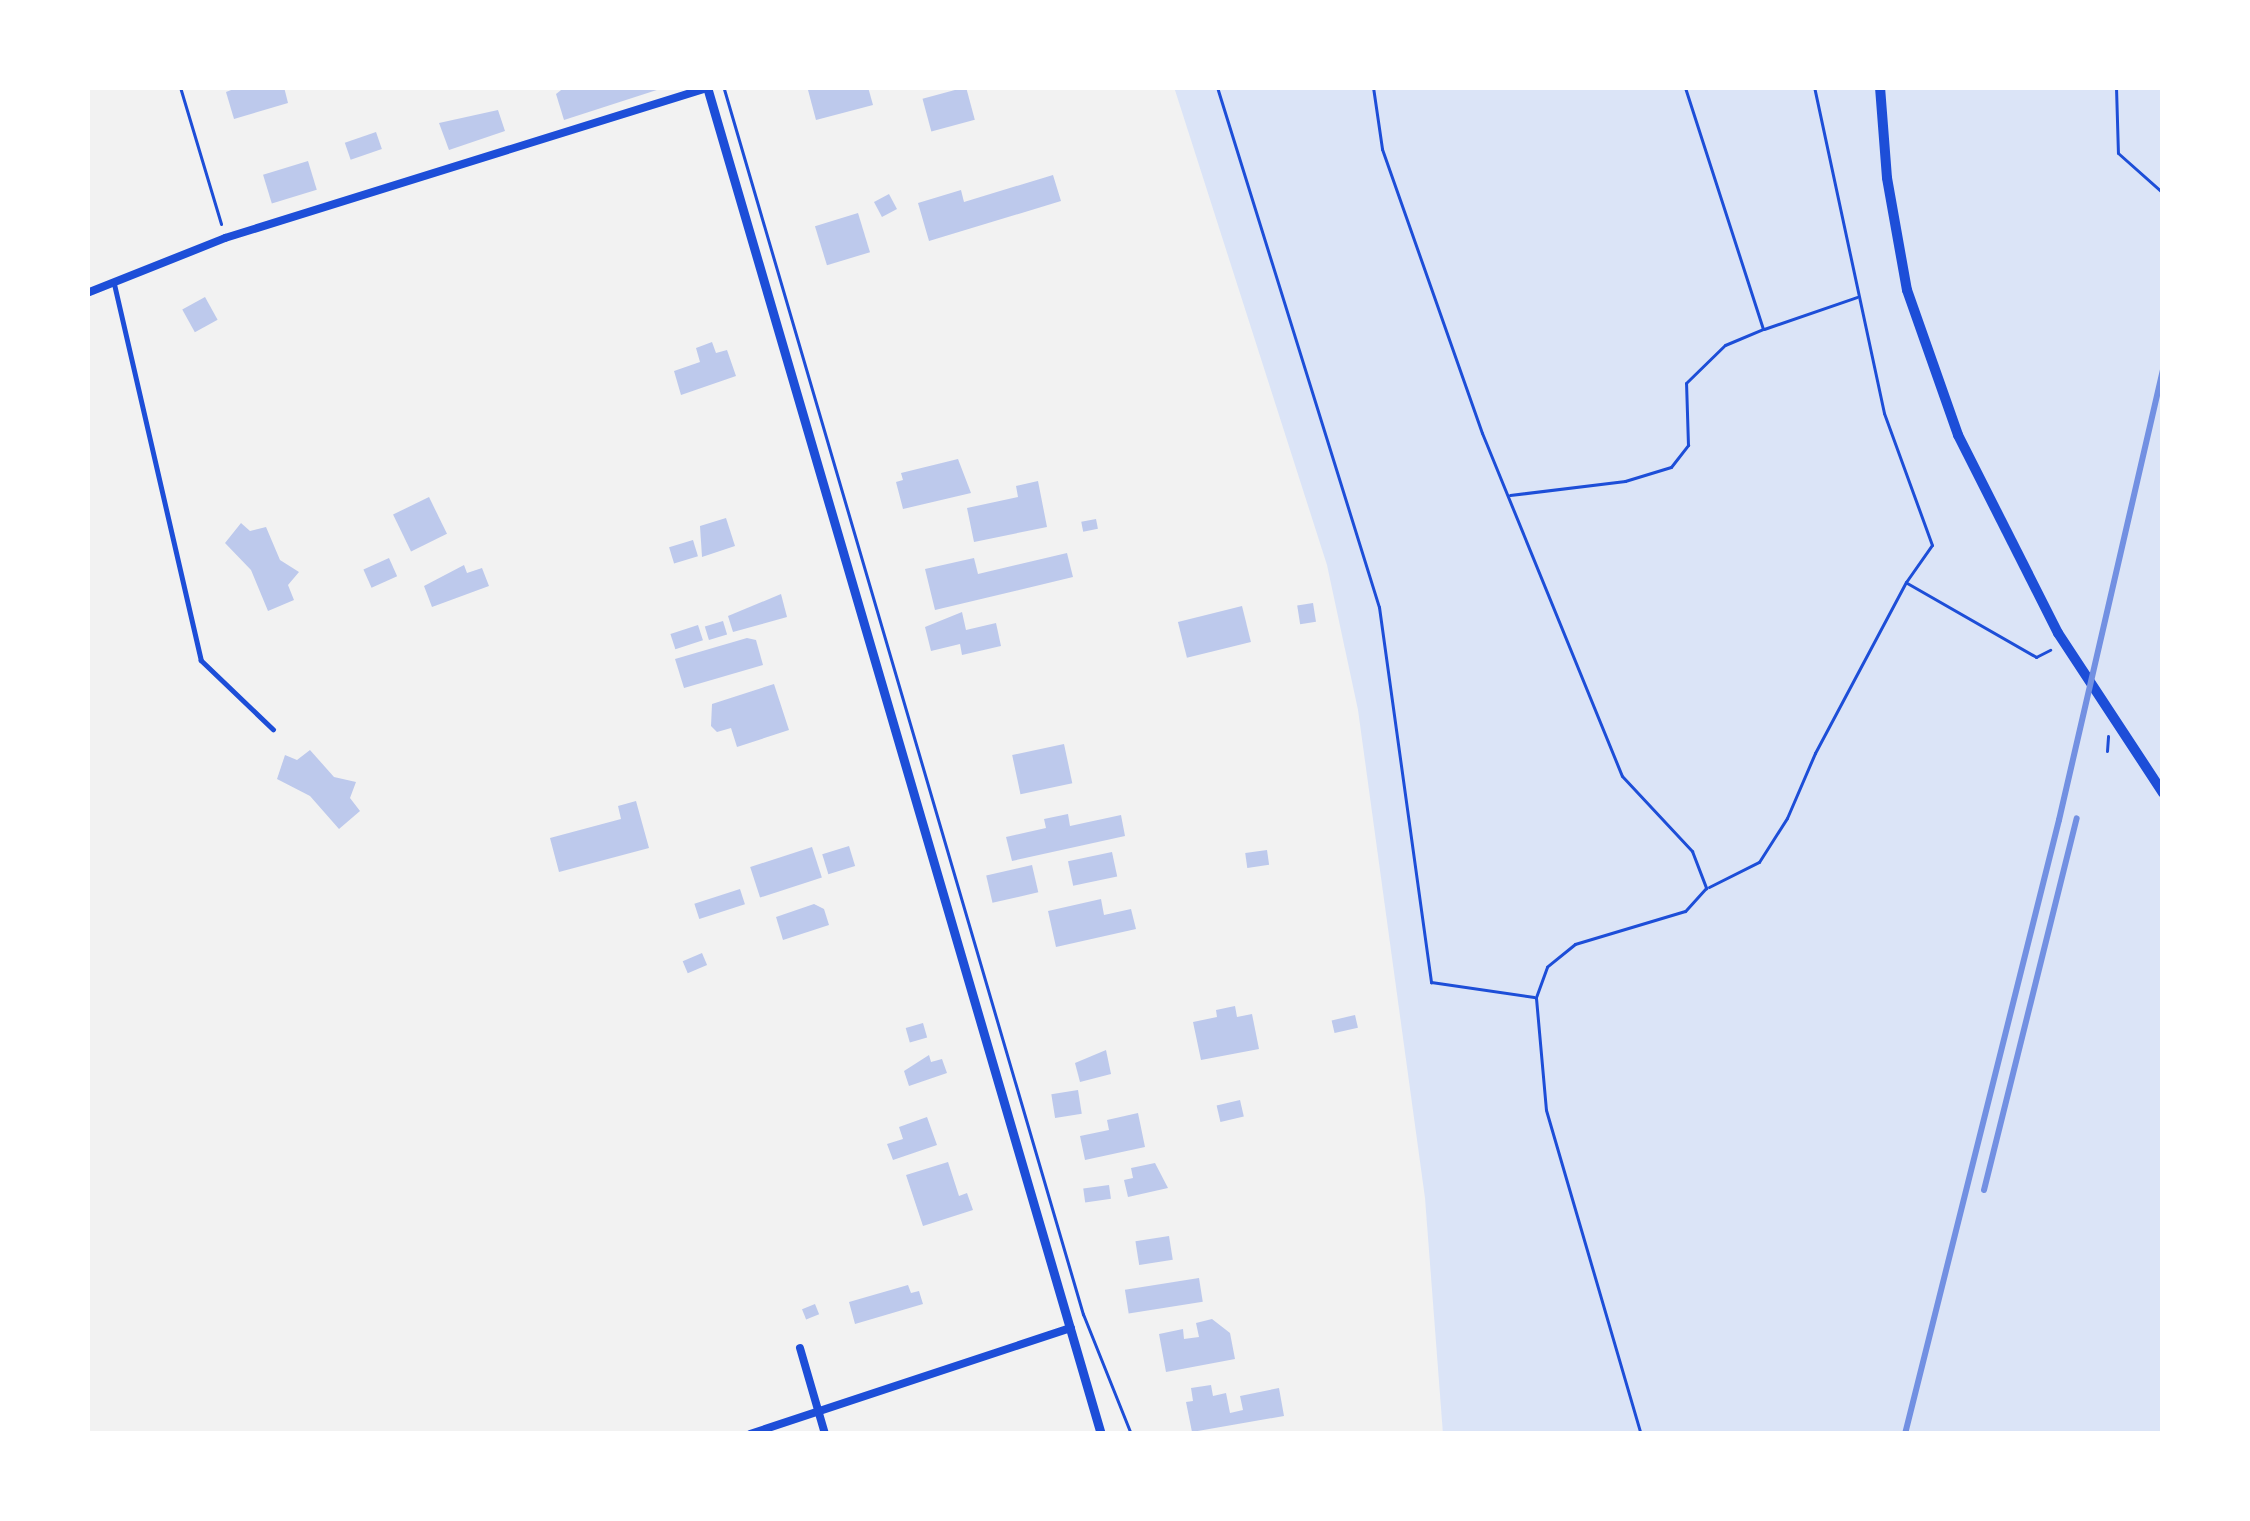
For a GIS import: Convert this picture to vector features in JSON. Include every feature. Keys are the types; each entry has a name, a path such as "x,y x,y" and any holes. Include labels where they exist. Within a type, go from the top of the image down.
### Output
{"main road":[{"path":"1880,87 1895,232 1928,358 1984,494 2058,633 2163,793"}],"street":[{"path":"87,293 225,238 707,87 1101,1434"},
{"path":"750,1434 1071,1328"},
{"path":"800,1348 825,1434"}],"lane":[{"path":"114,282 201,660 273,729"}],"path":[{"path":"180,87 225,238"},
{"path":"723,87 1083,1314 1132,1434"},
{"path":"1217,87 1379,608 1431,982 1536,998"},
{"path":"1372,87 1382,149 1507,495 1622,776 1692,851 1706,888"},
{"path":"1685,87 1763,328"},
{"path":"1641,1434 1546,1110 1536,998 1547,967 1575,944 1684,910 1706,888 1759,862 1787,818 1814,752 1906,582 1932,545 1884,413 1814,87"},
{"path":"2116,87 2117,154 2163,193"},
{"path":"1507,495 1625,481 1671,466 1688,446 1686,383 1725,345 1858,297"},
{"path":"1906,582 2036,657"}],"shaded area":[{"path":"1174,87 2163,87 2163,1434 1443,1434 1425,1198 1358,710 1327,565"}],"building":[{"path":"239,87 284,87 288,103 234,119 226,92"},
{"path":"565,87 663,88 564,120 556,94"},
{"path":"868,87 873,105 816,120 808,90"},
{"path":"966,87 975,120 931,131 923,99"},
{"path":"498,110 505,131 449,150 439,123"},
{"path":"376,132 382,149 351,160 345,143"},
{"path":"308,161 317,190 272,203 263,175"},
{"path":"1053,175 1061,201 929,241 918,203 961,190 964,202"},
{"path":"889,194 897,209 882,217 874,202"},
{"path":"858,213 870,252 827,265 815,226"},
{"path":"205,297 218,320 195,332 182,310"},
{"path":"712,342 716,353 727,350 736,376 681,395 674,371 700,362 696,348"},
{"path":"958,459 971,493 903,509 896,482 903,480 901,473"},
{"path":"1038,481 1047,527 974,542 967,508 1018,497 1016,486"},
{"path":"429,497 447,534 411,551 393,515"},
{"path":"726,518 735,546 702,557 700,526"},
{"path":"1096,519 1098,529 1083,532 1081,522"},
{"path":"241,523 250,531 266,527 280,560 299,572 288,585 294,600 268,611 251,570 225,543"},
{"path":"693,540 698,556 674,564 669,547"},
{"path":"1067,553 1073,577 935,610 925,569 974,558 978,574"},
{"path":"389,558 397,576 372,588 363,569"},
{"path":"464,565 467,573 482,568 489,586 432,607 424,586"},
{"path":"781,594 787,617 733,632 728,616"},
{"path":"1313,603 1316,622 1300,624 1297,606"},
{"path":"1242,606 1251,642 1187,658 1178,622"},
{"path":"962,612 966,630 996,623 1001,646 962,655 960,644 931,651 925,627"},
{"path":"723,621 727,634 709,640 705,627"},
{"path":"698,625 703,640 675,649 670,634"},
{"path":"747,638 756,640 763,665 684,688 675,659"},
{"path":"774,684 789,730 737,747 731,728 717,732 711,726 712,704"},
{"path":"1064,744 1072,783 1020,794 1012,755"},
{"path":"310,750 334,777 356,782 350,798 360,811 339,829 310,796 277,779 285,755 297,760"},
{"path":"636,801 649,848 559,872 550,838 621,819 618,806"},
{"path":"1068,814 1070,826 1121,815 1125,836 1012,861 1006,837 1046,828 1044,819"},
{"path":"849,846 855,866 828,874 822,854"},
{"path":"812,847 822,877 760,898 750,867"},
{"path":"1267,850 1269,865 1247,868 1245,853"},
{"path":"1112,852 1117,876 1073,886 1068,861"},
{"path":"1032,865 1038,892 993,903 986,876"},
{"path":"740,889 745,904 699,919 694,904"},
{"path":"1101,899 1104,915 1131,909 1136,929 1056,947 1048,911"},
{"path":"814,904 824,909 829,925 783,940 776,917"},
{"path":"702,953 707,965 688,973 683,961"},
{"path":"1235,1006 1237,1017 1252,1014 1259,1049 1201,1060 1193,1022 1217,1017 1216,1010"},
{"path":"1355,1015 1358,1028 1335,1033 1332,1020"},
{"path":"923,1023 927,1037 910,1042 906,1028"},
{"path":"1106,1050 1111,1074 1080,1082 1075,1063"},
{"path":"929,1055 931,1062 942,1059 947,1073 909,1086 904,1071"},
{"path":"1078,1090 1082,1114 1055,1118 1051,1094"},
{"path":"1240,1100 1244,1117 1220,1122 1217,1105"},
{"path":"1138,1113 1145,1147 1085,1160 1080,1136 1109,1130 1107,1120"},
{"path":"927,1117 937,1145 893,1160 887,1144 903,1139 899,1127"},
{"path":"948,1162 959,1196 967,1193 973,1210 923,1226 906,1175"},
{"path":"1155,1163 1168,1188 1128,1197 1124,1180 1133,1178 1131,1168"},
{"path":"1109,1185 1111,1199 1085,1202 1083,1189"},
{"path":"1169,1236 1173,1260 1139,1265 1135,1241"},
{"path":"1199,1278 1203,1302 1129,1313 1125,1290"},
{"path":"908,1285 911,1293 919,1291 923,1304 855,1324 849,1302"},
{"path":"815,1304 819,1314 806,1319 802,1309"},
{"path":"1212,1319 1230,1333 1235,1359 1166,1372 1159,1334 1183,1329 1184,1339 1199,1337 1196,1323"},
{"path":"1211,1385 1213,1396 1226,1393 1230,1413 1243,1410 1240,1396 1279,1388 1284,1416 1192,1432 1186,1402 1193,1401 1191,1388"}],"railway":[{"path":"1905,1434 2059,820 2163,370"},
{"path":"1984,1190 2077,818"}]}
